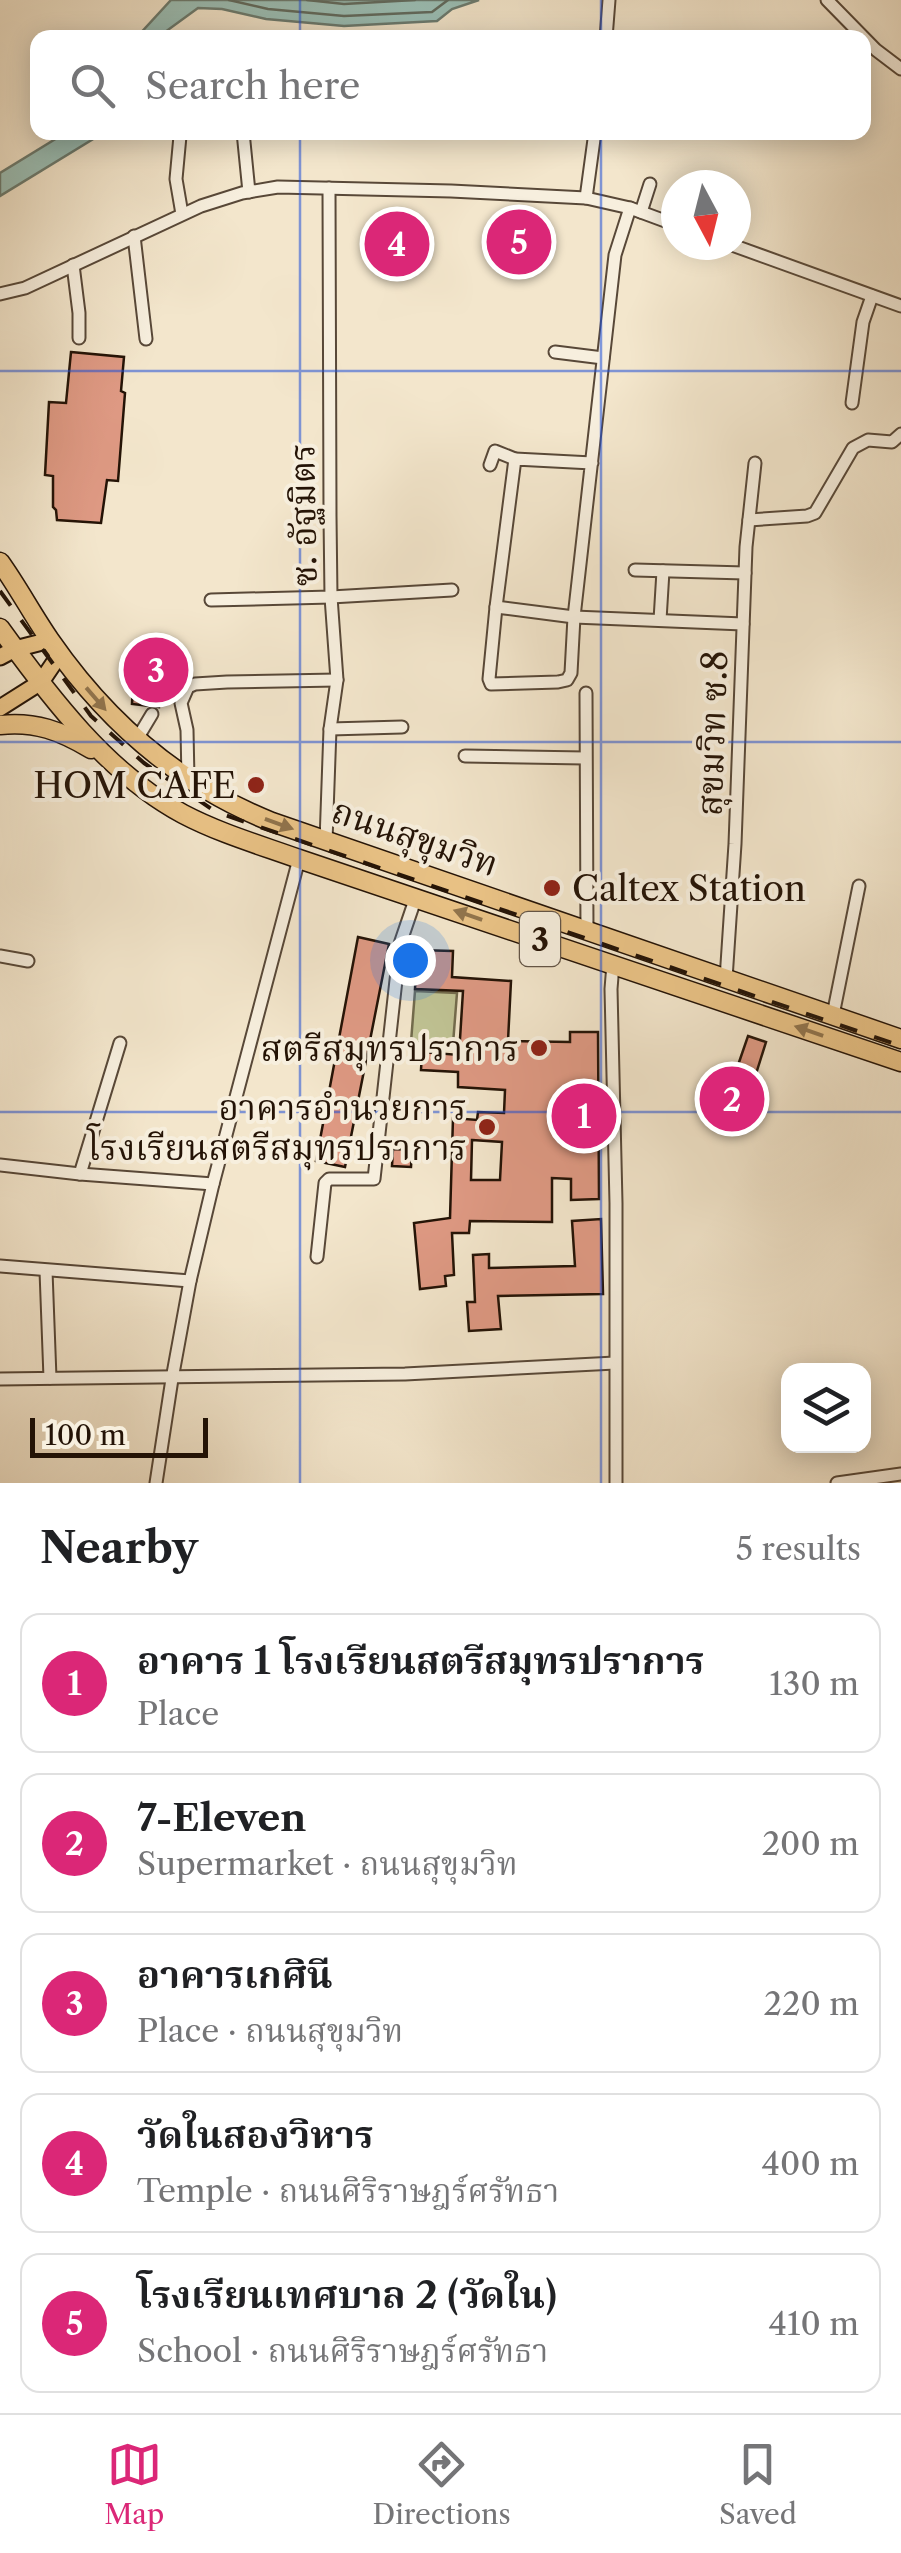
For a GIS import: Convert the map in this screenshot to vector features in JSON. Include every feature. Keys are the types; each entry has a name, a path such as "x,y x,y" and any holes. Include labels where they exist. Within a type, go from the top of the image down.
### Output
{"highway":[{"path":"0,591 5,584 4,567"},
{"name":"ถนนสุขุมวิท","path":"4,567 55,647 103,708 169,767 246,812 901,1038"},
{"name":"ถนนสุขุมวิท","path":"0,628 7,653 41,682 108,760 180,813 299,859 901,1062"},
{"path":"0,725 48,727 108,760"},
{"path":"108,760 106,748 115,734 127,732 137,738"}],"main road":[{"path":"0,708 41,682 55,647 7,653"}],"street":[{"path":"607,30 610,0"},
{"path":"827,0 856,30"},
{"path":"871,45 901,69"},
{"path":"180,140 176,179 182,214"},
{"path":"244,140 249,192"},
{"path":"586,198 594,140"},
{"path":"516,458 489,679 496,685 566,680 570,673 614,254 650,184"},
{"path":"0,294 25,288 201,206 278,187 586,198 661,219"},
{"name":"ซ. อัฐมิตร","path":"326,841 330,728 337,680 331,597 329,188"},
{"path":"134,236 146,340"},
{"path":"751,252 901,306"},
{"path":"74,265 78,338"},
{"path":"852,403 862,322 872,296"},
{"path":"555,352 602,358"},
{"path":"748,520 815,513 853,448 868,440 892,442 901,434"},
{"path":"490,465 495,451 516,458 592,463"},
{"name":"สุขมวิท ซ.8","path":"726,979 748,520 755,463"},
{"path":"635,570 745,574"},
{"path":"660,620 663,571"},
{"path":"211,600 452,590"},
{"path":"496,608 574,617 743,624"},
{"path":"188,779 187,730 181,703 188,687 227,682 337,680"},
{"path":"586,693 587,930"},
{"path":"137,738 152,714"},
{"path":"330,728 402,727"},
{"path":"466,756 585,758"},
{"path":"156,1483 190,1281 299,859"},
{"path":"833,1015 859,886"},
{"path":"317,1258 324,1183 329,1179 374,1179 400,944 416,897"},
{"path":"0,956 28,961"},
{"path":"613,964 616,1483"},
{"path":"80,1174 120,1043"},
{"path":"0,1164 213,1184"},
{"path":"0,1266 190,1281"},
{"path":"46,1271 50,1378"},
{"path":"0,1379 406,1374 615,1363"},
{"path":"837,1483 901,1474"}],"green space":[{"path":"415,991 457,993 453,1044 411,1042"}],"water":[{"path":"171,0 479,0 452,9 437,21 344,26 198,8 168,30 143,30"},
{"path":"54,140 92,140 0,196 0,173"}],"building":[{"path":"71,352 124,357 118,481 107,480 101,523 57,520 53,476 45,475 49,402 66,403"},
{"path":"135,643 180,647 176,692 160,693 159,707 132,704"},
{"path":"358,937 389,944 345,1167 316,1161"},
{"path":"417,950 453,951 452,977 511,981 508,1041 570,1042 570,1032 598,1032 599,1199 571,1200 571,1179 552,1178 552,1222 470,1221 469,1233 452,1233 454,1275 445,1276 446,1286 420,1289 414,1223 450,1218 453,1118 477,1120 478,1112 504,1113 505,1090 458,1087 458,1072 421,1070 422,1052 459,1055 463,991 415,989","holes":["472,1140 502,1142 500,1180 471,1180"]},
{"path":"748,1036 766,1042 755,1077 736,1071"},
{"path":"713,1086 752,1088 751,1111 712,1109"},
{"path":"393,1149 412,1150 411,1167 392,1166"},
{"path":"601,1219 603,1294 498,1296 501,1329 469,1331 467,1302 475,1302 473,1255 489,1254 489,1268 575,1266 572,1221"}],"railway":[{"path":"0,591 91,716 144,763 216,812 901,1046"}],"place":[{"name":"โรงเรียนเทศบาล 2 (วัดใน)","path":"519,242"},
{"name":"วัดในสองวิหาร","path":"397,244"},
{"name":"อาคารเกศินี","path":"156,670"},
{"name":"HOM CAFE","path":"256,785"},
{"name":"Caltex Station","path":"552,888"},
{"name":"สตรีสมุทรปราการ","path":"539,1048"},
{"name":"7-Eleven","path":"732,1099"},
{"name":"อาคาร 1 โรงเรียนสตรีสมุทรปราการ","path":"584,1116"},
{"name":"อาคารอำนวยการ โรงเรียนสตรีสมุทรปราการ","path":"487,1127"}]}
